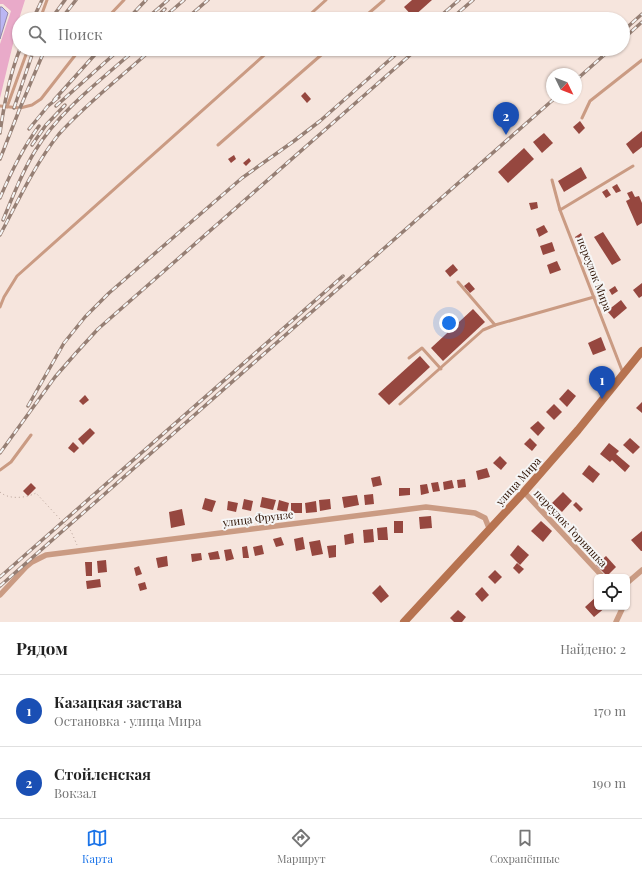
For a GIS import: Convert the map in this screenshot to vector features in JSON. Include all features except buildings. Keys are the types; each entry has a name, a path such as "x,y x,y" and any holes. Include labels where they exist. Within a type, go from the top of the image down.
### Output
{"main road":[{"name":"улица Мира","path":"404,622 489,528 524,492 578,430 642,351"}],"street":[{"name":"переулок Горняшка","path":"524,492 600,574"},
{"name":"улица Фрунзе","path":"0,595 26,567 32,562 46,556 426,507 475,513 485,518 489,528"},
{"path":"630,580 642,570"},
{"path":"616,622 621,610"}],"lane":[{"path":"43,12 47,0"},
{"path":"113,12 124,0"},
{"path":"313,12 326,0"},
{"path":"370,12 384,0"},
{"path":"7,107 25,56"},
{"path":"0,106 20,108 32,105 41,99 75,56"},
{"path":"0,307 4,297 17,276 264,56"},
{"path":"218,145 320,56"},
{"path":"582,118 590,101 642,60"},
{"path":"560,210 633,166"},
{"name":"переулок Мира","path":"552,180 560,210 624,374"},
{"path":"458,282 495,325"},
{"path":"400,404 483,330 495,325 594,297"},
{"path":"409,358 422,348 441,368"},
{"path":"0,470 11,462 31,434"}],"path":[{"path":"0,492 4,495 17,498 36,493 71,531 79,552"}],"shaded area":[{"path":"0,0 25,0 21,12 12,12 12,48 0,98 0,44 11,11 3,4 0,4"},
{"path":"0,7 8,13 0,39"}],"railway":[{"path":"36,12 42,0"},
{"path":"56,12 65,0"},
{"path":"67,12 76,0"},
{"path":"135,12 146,0"},
{"path":"154,12 168,0"},
{"path":"170,12 184,0"},
{"path":"194,12 208,0"},
{"path":"445,12 459,0"},
{"path":"459,12 473,0"},
{"path":"162,12 165,9"},
{"path":"630,25 642,14"},
{"path":"630,33 642,22"},
{"path":"0,133 7,90 18,56"},
{"path":"14,108 32,56"},
{"path":"0,159 42,56"},
{"path":"54,100 94,56"},
{"path":"56,106 112,56"},
{"path":"3,220 26,167 45,136 56,122 82,96 128,56"},
{"path":"0,235 42,158 59,134 93,101 144,56"},
{"path":"28,406 64,343 85,317 109,293 242,178 320,121 394,56"},
{"path":"0,453 55,377 98,329 409,56"},
{"path":"582,75 603,56"},
{"path":"29,129 48,106 59,97"},
{"path":"0,586 548,104"},
{"path":"32,145 46,125 65,105"},
{"path":"0,198 17,161 39,126"},
{"path":"0,577 343,276"}],"place":[{"name":"Стойленская","path":"506,135"},
{"name":"Казацкая застава","path":"602,399"}]}
